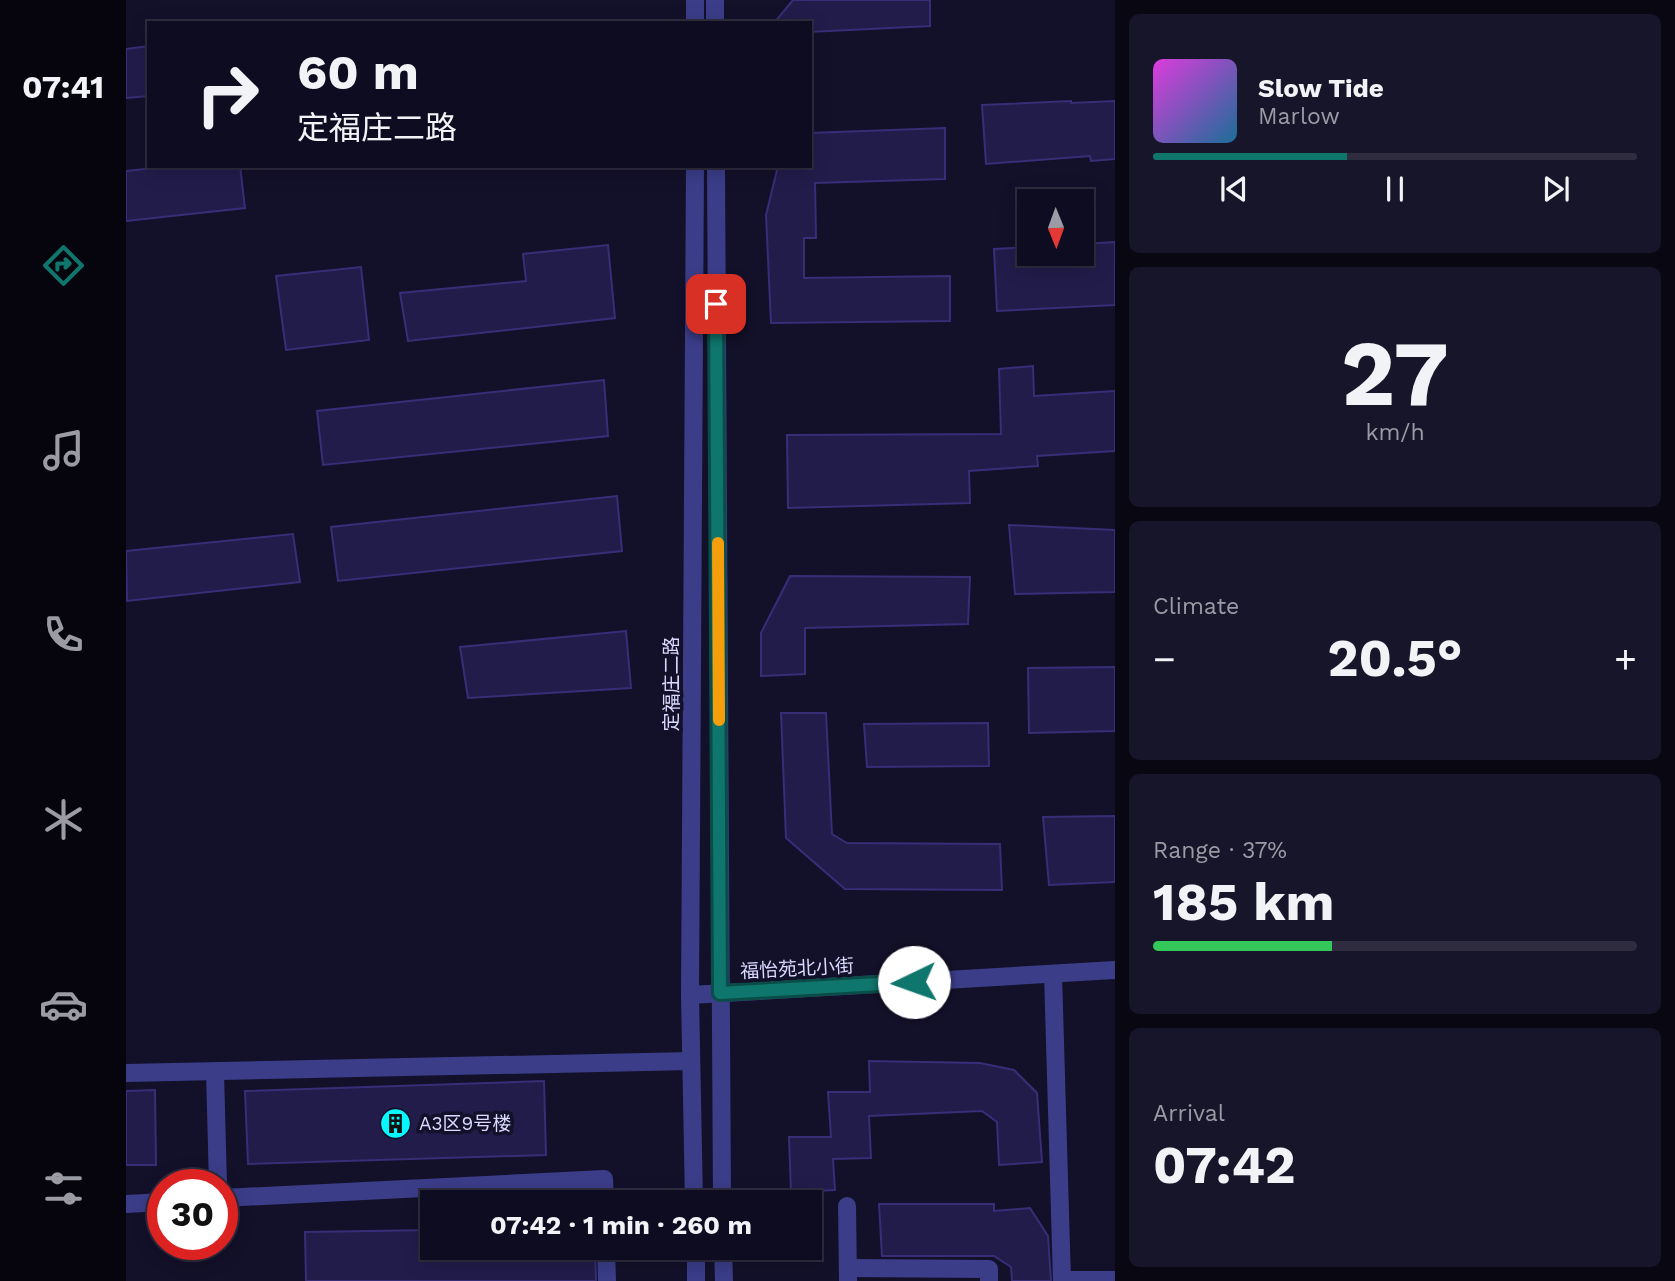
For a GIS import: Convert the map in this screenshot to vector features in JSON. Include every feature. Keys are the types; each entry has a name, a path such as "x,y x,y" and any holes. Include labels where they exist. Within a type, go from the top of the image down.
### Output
{"street":[{"path":"695,0 695,21"},
{"path":"715,0 715,21"},
{"name":"定福庄二路","path":"694,1190 690,995 695,168"},
{"path":"716,168 722,1190"},
{"name":"福怡苑北小街","path":"690,995 1115,970"},
{"path":"1053,974 1062,1280 1115,1280"},
{"path":"126,1073 691,1061"},
{"path":"215,1072 218,1169"},
{"path":"238,1197 604,1179 604,1190"},
{"path":"126,1204 147,1203"},
{"path":"847,1206 848,1274 989,1269 989,1281"},
{"path":"606,1260 607,1281"},
{"path":"696,1260 696,1281"},
{"path":"723,1260 724,1281"}],"building":[{"path":"793,0 930,0 930,26 812,32 812,21 776,21"},
{"path":"147,46 147,96 126,98 126,49"},
{"path":"1115,101 1115,159 1091,161 1090,156 986,164 982,105"},
{"path":"945,128 945,179 815,183 816,238 804,238 804,278 950,276 950,321 771,323 766,215 778,168 812,168 812,133"},
{"path":"155,168 240,168 245,208 126,221 126,171"},
{"path":"1115,242 1115,305 997,311 994,249 1017,248 1017,266 1094,266 1094,243"},
{"path":"608,245 615,318 408,341 400,293 526,281 523,254"},
{"path":"361,267 369,340 286,350 276,276"},
{"path":"1033,366 1034,396 1115,391 1115,451 1037,456 1038,466 969,471 970,503 788,508 787,435 1001,434 999,369"},
{"path":"604,380 608,436 323,465 317,411"},
{"path":"617,496 622,551 338,581 331,527"},
{"path":"1009,525 1115,530 1115,592 1015,594"},
{"path":"293,534 300,582 127,601 126,551"},
{"path":"790,576 970,577 968,624 805,628 805,674 761,676 761,633"},
{"path":"626,631 631,688 468,698 460,647"},
{"path":"1115,667 1115,731 1029,733 1028,668"},
{"path":"781,713 826,713 832,834 847,843 1000,844 1002,890 845,889 786,838"},
{"path":"988,723 989,766 867,767 864,724"},
{"path":"1115,816 1115,882 1049,885 1043,817"},
{"path":"869,1061 980,1063 1014,1070 1037,1093 1042,1162 999,1165 997,1122 982,1111 869,1116 871,1158 833,1159 835,1190 791,1190 789,1137 831,1137 828,1092 870,1092"},
{"name":"A3区9号楼","path":"544,1081 546,1155 248,1164 245,1091"},
{"path":"155,1090 156,1165 126,1165 126,1091"},
{"path":"879,1204 994,1204 994,1211 1030,1208 1048,1236 1051,1281 1012,1281 1011,1267 994,1256 882,1256"},
{"path":"420,1230 420,1260 595,1260 596,1281 306,1281 305,1232"}],"slow traffic":[{"path":"718,543 719,720"}],"place":[{"name":"A3区9号楼","path":"396,1123"}],"route":[{"path":"716,304 720,993 914,982"}]}
